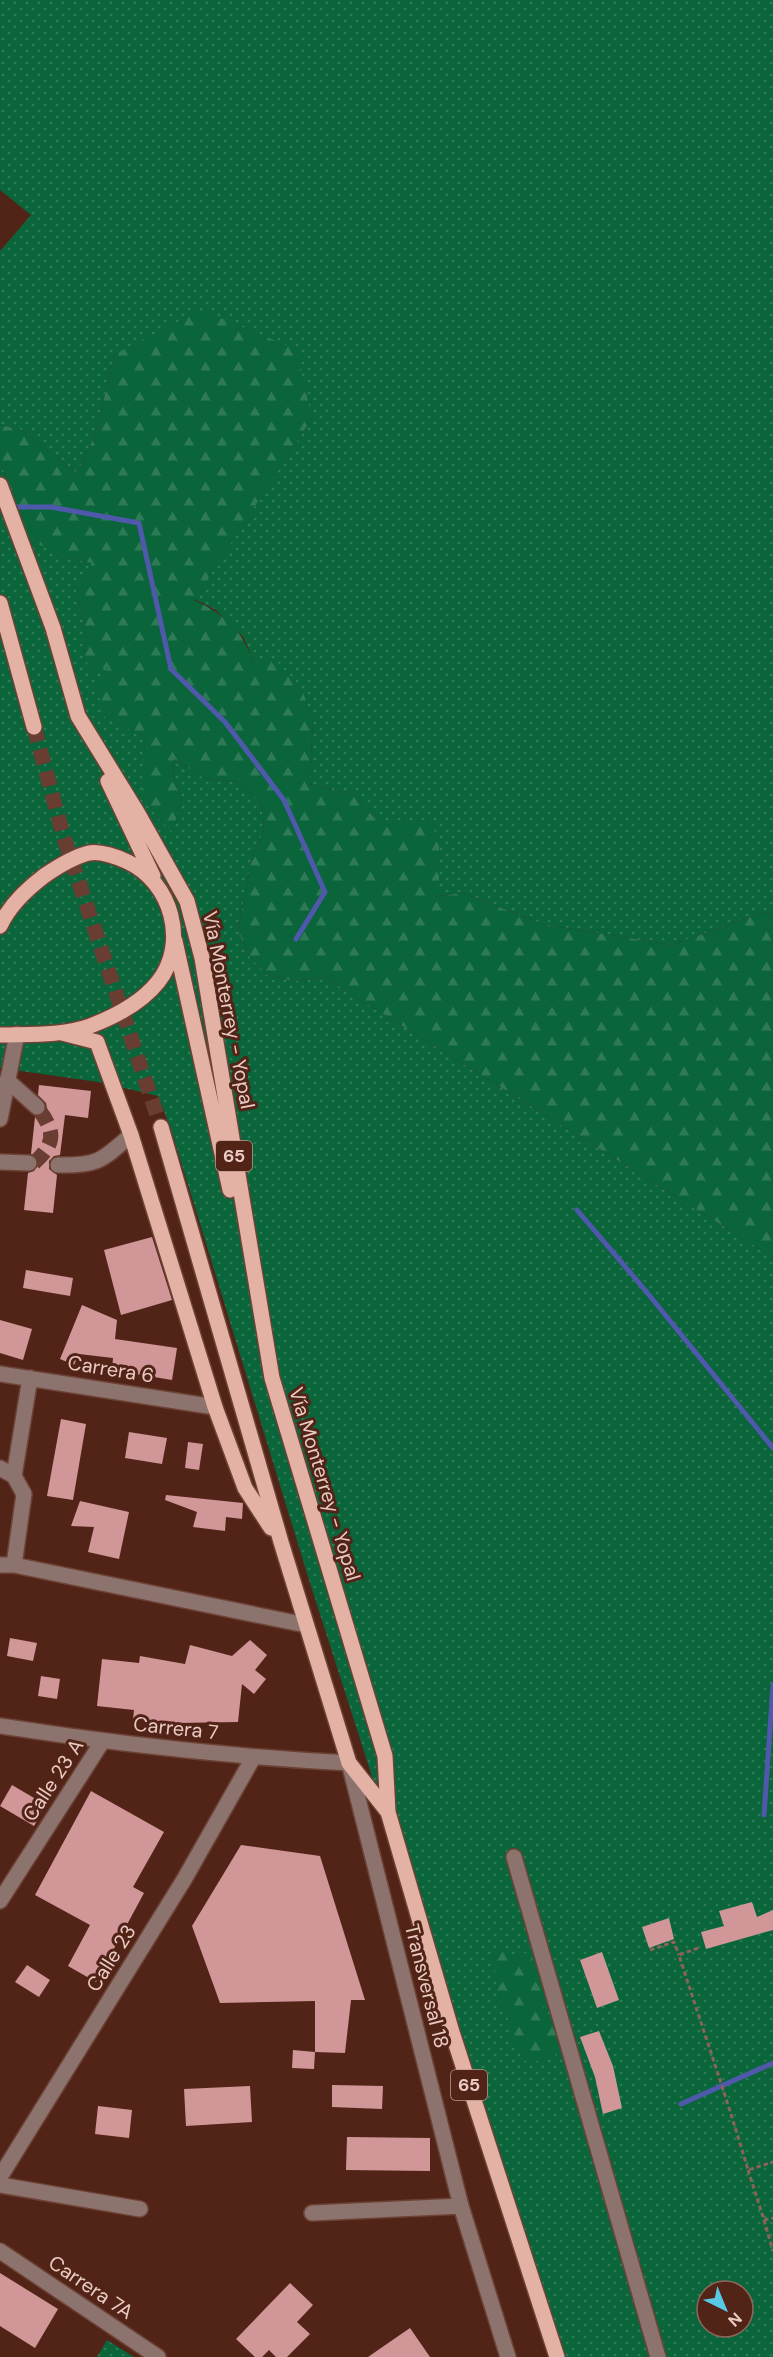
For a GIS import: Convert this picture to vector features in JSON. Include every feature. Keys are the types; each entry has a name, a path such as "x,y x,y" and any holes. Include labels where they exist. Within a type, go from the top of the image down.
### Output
{"main road":[{"name":"Vía Monterrey - Yopal","path":"0,485 13,526 53,628 78,716 137,812 187,901 202,958 272,1378 384,1756 388,1812"},
{"path":"0,603 34,727"},
{"path":"78,716 169,908 272,1378"},
{"path":"0,927 26,890 56,867 90,853 116,856 138,867 157,884"},
{"path":"0,1035 62,1033 106,1019 138,1000 158,981 170,958 174,933"},
{"path":"62,1033 97,1042 131,1135 215,1407 244,1488 281,1542"},
{"name":"65","path":"160,1127 281,1542 349,1763 388,1812 452,2032 557,2357"}],"street":[{"path":"0,1119 17,1034"},
{"path":"7,1080 36,1107"},
{"path":"58,1165 81,1166 101,1161 131,1135"},
{"path":"0,1162 29,1163"},
{"name":"Carrera 6","path":"0,1374 215,1407"},
{"path":"14,1476 30,1378"},
{"path":"0,1468 14,1476 24,1494 7,1565 306,1625"},
{"name":"Carrera 7","path":"0,1726 102,1742 253,1758 349,1763"},
{"name":"Calle 23 A","path":"0,1901 102,1742"},
{"name":"Calle 23","path":"0,2177 185,1878 253,1758"},
{"name":"Transversal 18","path":"349,1763 460,2206 508,2357"},
{"path":"514,1857 658,2357"},
{"path":"0,2185 140,2209"},
{"path":"312,2213 460,2206"},
{"name":"Carrera 7A","path":"0,2251 158,2357"}],"path":[{"path":"650,1950 675,1942 704,2035 730,2107 773,2251"},
{"path":"679,1955 698,1948"},
{"path":"748,2170 773,2162"},
{"path":"764,2220 773,2218"}],"green space":[{"path":"0,0 773,0 773,913 764,912 672,945 543,924 463,893 438,896 439,845 379,823 354,795 309,784 313,722 254,662 244,638 216,610 194,599 312,418 115,354 95,435 77,473 22,430 0,425 0,251 31,215 0,190"},
{"path":"201,310 296,349 312,418 194,600 224,617 231,624 243,640 254,662 275,659 302,689 313,722 309,784 354,795 379,823 431,820 439,845 439,896 463,893 543,924 672,945 764,912 773,913 773,1257 324,977 293,981 267,975 249,956 238,931 251,861 264,830 262,805 239,782 204,778 174,759 173,777 182,798 172,832 150,807 144,795 143,784 145,737 105,718 97,689 108,667 91,672 84,655 87,633 76,592 92,563 67,558 36,543 21,524 0,460 0,425 22,430 77,473 95,435 115,354"},
{"path":"0,460 21,524 67,558 93,563 76,592 87,633 84,655 108,667 105,717 145,737 143,790 158,818 172,831 182,798 173,777 174,759 204,778 239,782 262,805 264,830 251,861 238,931 249,956 267,975 293,981 324,977 773,1257 773,2357 549,2357 446,2033 369,1767 309,1580 171,1129 158,1096 98,1082 0,1068"},
{"path":"507,1951 513,1955 527,1953 543,1980 551,1998 541,2010 563,2028 557,2039 555,2056 538,2061 524,2061 509,2036 509,2022 498,1996 492,1962 494,1953"},
{"path":"107,2340 134,2357 97,2357"}],"building":[{"path":"39,1085 91,1091 88,1118 65,1115 60,1155 54,1156 49,1161 49,1169 57,1175 53,1213 24,1210 28,1173 34,1171 39,1164 37,1158 31,1154 35,1117 44,1114 47,1108 46,1103 38,1095"},
{"path":"152,1237 172,1300 121,1315 104,1250"},
{"path":"26,1270 73,1278 70,1296 23,1288"},
{"path":"82,1305 117,1320 115,1339 177,1348 172,1380 112,1370 113,1358 79,1354 74,1365 60,1359"},
{"path":"0,1320 32,1329 23,1360 0,1353"},
{"path":"61,1419 86,1424 73,1500 47,1496"},
{"path":"129,1432 167,1438 162,1464 125,1458"},
{"path":"188,1442 203,1444 199,1470 185,1468"},
{"path":"166,1495 243,1503 242,1519 226,1517 225,1531 193,1527 197,1512 165,1500"},
{"path":"80,1501 129,1512 119,1559 88,1552 94,1527 71,1526"},
{"path":"10,1638 37,1643 33,1661 7,1656"},
{"path":"250,1640 267,1655 255,1670 266,1679 254,1694 242,1684 238,1722 177,1723 133,1719 134,1710 97,1706 102,1659 139,1663 140,1656 185,1664 190,1645 232,1656"},
{"path":"41,1676 60,1679 57,1699 38,1696"},
{"path":"12,1785 46,1805 34,1826 0,1806"},
{"path":"91,1791 164,1832 133,1887 144,1893 96,1982 68,1966 90,1925 35,1895"},
{"path":"241,1845 320,1856 365,2000 351,2000 345,2053 315,2052 315,2001 220,2003 192,1926"},
{"path":"752,1902 757,1917 773,1910 773,1930 706,1949 701,1932 724,1926 719,1911"},
{"path":"669,1918 674,1939 649,1948 642,1927"},
{"path":"602,1952 619,2000 597,2008 580,1960"},
{"path":"27,1965 50,1980 39,1997 15,1982"},
{"path":"599,2031 613,2066 622,2108 603,2114 595,2077 580,2037"},
{"path":"293,2050 315,2052 314,2069 292,2068"},
{"path":"332,2085 383,2086 382,2109 332,2107"},
{"path":"250,2086 252,2122 186,2126 184,2089"},
{"path":"98,2106 132,2110 129,2138 95,2134"},
{"path":"347,2137 430,2138 430,2171 346,2170"},
{"path":"0,2273 58,2309 35,2348 0,2326"},
{"path":"290,2283 313,2305 297,2322 310,2334 287,2357 276,2357 269,2350 262,2357 255,2357 236,2339"},
{"path":"410,2328 430,2357 368,2357 394,2339"}],"waterway":[{"path":"12,507 51,507 139,523 171,669 225,722 284,800 325,892 296,939"},
{"path":"577,1210 773,1448"},
{"path":"764,1815 773,1685"},
{"path":"681,2104 773,2063"}],"tunnel":[{"path":"34,727 64,838 161,1127"},
{"path":"34,1163 47,1149 51,1136 47,1123 37,1107"}]}
